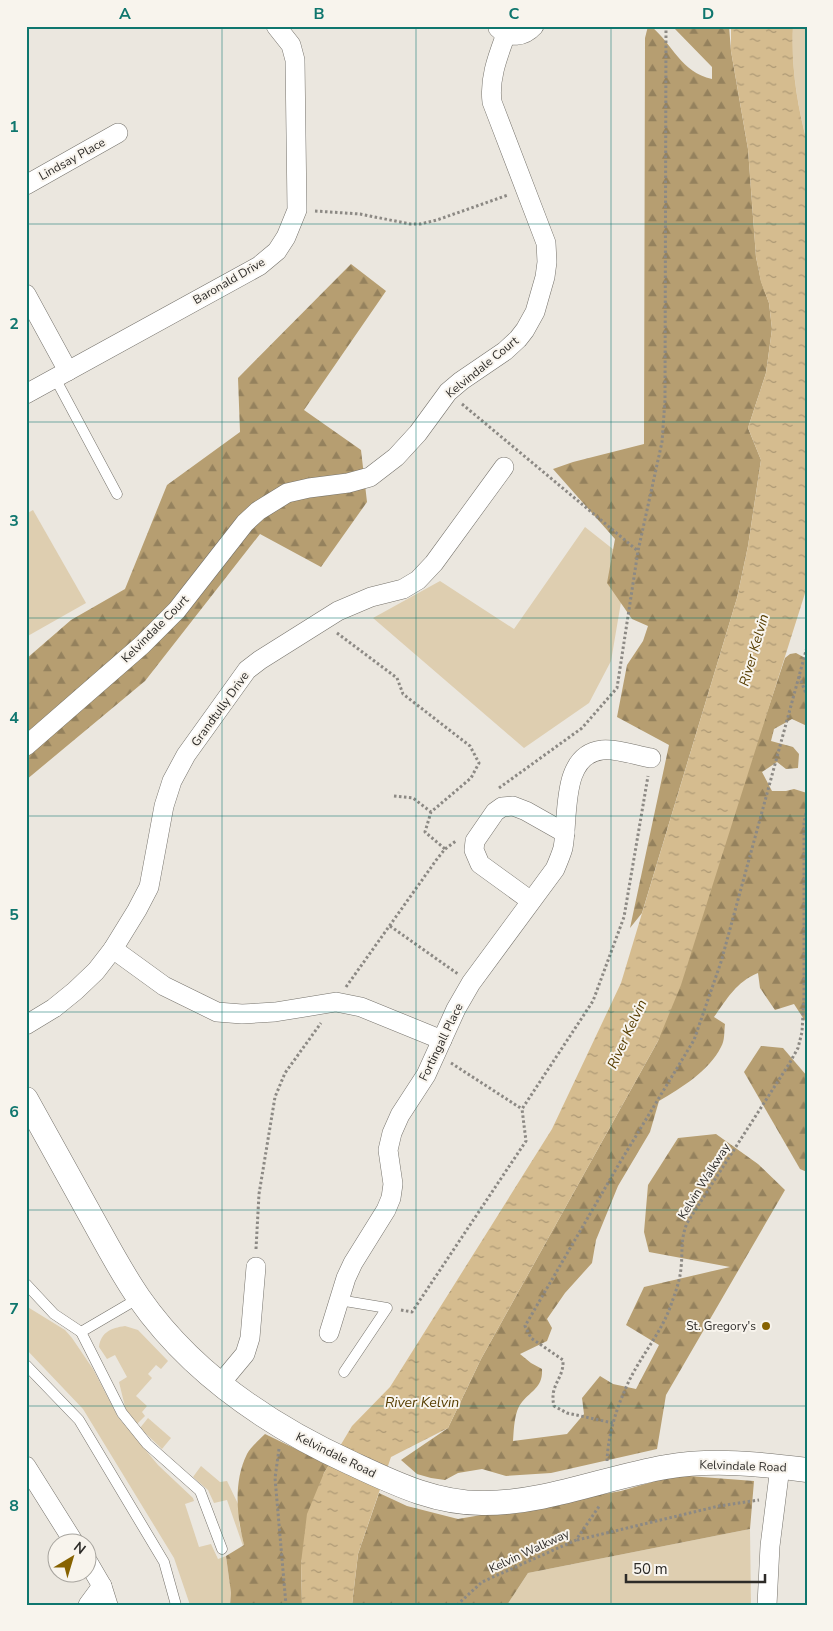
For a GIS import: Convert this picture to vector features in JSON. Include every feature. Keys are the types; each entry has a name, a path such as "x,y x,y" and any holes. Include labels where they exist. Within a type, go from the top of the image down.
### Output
{"street":[{"name":"Baronald Drive","path":"26,394 259,266 276,251 286,237 297,210 295,60 292,45 276,26"},
{"name":"Kelvindale Court","path":"26,746 142,645 177,610 245,523 258,511 287,493 348,483 370,477 396,457 413,439 448,392 461,381 495,359 513,344 525,330 535,312 545,277 547,251 544,233 494,110 492,95 501,30 522,35 534,26"},
{"name":"Lindsay Place","path":"26,185 118,133"},
{"path":"26,294 61,374"},
{"name":"Grandtully Drive","path":"26,1025 54,1008 75,991 96,972 113,949 149,888 164,806 172,782 186,755 247,670 338,611 371,597 403,589 418,580 434,563 504,467"},
{"name":"Fortingall Place","path":"329,1333 353,1263 392,1198 393,1184 388,1150 392,1133 400,1115 426,1075 471,982 554,869 560,857 565,832 569,787 573,772 582,759 592,752 605,750 651,758"},
{"path":"531,901 480,864 474,850 474,841 495,812 502,807 513,806 526,811 565,832"},
{"path":"113,949 164,986 217,1012 242,1014 275,1012 336,1002 361,1007 438,1048"},
{"name":"Kelvindale Road","path":"26,1099 120,1269 159,1324 184,1351 220,1384 282,1428 314,1446 408,1489 454,1501 485,1503 536,1497 649,1470 682,1465 714,1463 807,1470"},
{"path":"220,1384 245,1354 250,1338 256,1268"},
{"path":"26,1466 69,1534"},
{"path":"767,1605 769,1566 780,1467"},
{"path":"98,1579 108,1605"},
{"path":"88,1605 102,1586"}],"lane":[{"path":"61,374 117,494"},
{"path":"26,1284 54,1314 82,1332 122,1413 148,1444 200,1491 222,1549"},
{"path":"82,1332 139,1298"},
{"path":"339,1300 387,1308 344,1372"},
{"path":"26,1365 79,1420 164,1562 176,1605"}],"path":[{"path":"496,790 582,728 617,688 638,551 662,442 665,400 666,26"},
{"path":"297,210 360,214 410,224 420,224 437,220 525,188"},
{"path":"448,392 638,551"},
{"path":"321,621 397,678 403,694 470,746 479,763 472,778 431,812 425,832 445,849"},
{"path":"613,1423 567,1413 554,1406 552,1395 564,1369 563,1360 531,1338 524,1326 694,1040 721,962 807,647"},
{"path":"798,676 807,696"},
{"path":"387,1308 412,1312 526,1142 522,1109 593,1001 624,917 651,758"},
{"path":"394,796 413,798 431,812"},
{"name":"Kelvin Walkway","path":"457,1605 482,1582 576,1540 606,1494 608,1448 613,1423 625,1389 670,1308 679,1279 681,1245 687,1223 800,1042 804,996 804,824 807,807"},
{"path":"256,1268 259,1194 275,1096 285,1073 445,849 460,839"},
{"path":"390,926 471,982"},
{"path":"438,1048 455,1064 522,1109"},
{"path":"282,1428 275,1478 286,1605"},
{"path":"576,1540 719,1506 776,1498"}],"shaded area":[{"path":"793,26 807,26 807,142 796,85 793,56"},
{"path":"33,510 86,603 26,637 26,514"},
{"path":"585,527 628,561 611,661 589,703 524,748 373,618 440,581 514,629"},
{"path":"26,1306 65,1330 72,1338 93,1369 118,1417 158,1465 193,1498 194,1501 185,1504 199,1547 211,1544 218,1559 226,1556 231,1593 230,1605 190,1605 174,1558 83,1409 26,1349"},
{"path":"125,1326 138,1330 168,1361 161,1369 156,1365 148,1374 152,1378 136,1396 147,1406 142,1412 145,1416 137,1424 126,1411 119,1382 127,1377 115,1355 107,1359 99,1347 104,1334 115,1328"},
{"path":"148,1418 171,1438 162,1449 140,1428"},
{"path":"201,1466 220,1482 227,1481 239,1506 239,1523 243,1546 227,1500 214,1503 208,1490 193,1477"},
{"path":"750,1529 751,1605 507,1605 528,1573"}],"green space":[{"path":"648,26 651,26 659,33 678,57 692,70 712,79 712,67 674,26 729,26 731,51 748,149 756,257 761,281 769,303 772,329 766,373 748,428 761,460 748,546 737,598 642,913 630,928 669,745 617,717 627,665 643,641 648,626 632,619 607,583 615,539 553,469 644,444 645,38"},
{"path":"351,264 386,291 304,410 361,450 367,502 321,567 260,534 145,681 26,780 26,659 71,620 125,589 167,485 240,432 238,378"},
{"path":"796,653 807,659 807,726 792,719 774,729 771,741 793,747 799,754 798,768 786,769 777,762 762,772 772,791 794,789 807,793 807,1024 794,1004 775,1010 760,988 758,973 738,986 723,1004 714,1017 725,1024 724,1039 716,1056 685,1085 659,1101 650,1132 618,1186 596,1240 592,1263 565,1293 547,1319 552,1328 547,1341 520,1354 542,1369 542,1375 539,1384 517,1410 513,1441 567,1434 584,1414 582,1398 600,1376 613,1384 636,1389 659,1345 626,1325 644,1287 730,1267 649,1252 644,1232 648,1185 678,1138 716,1134 758,1164 785,1190 666,1395 657,1449 551,1473 506,1476 482,1469 458,1473 445,1480 417,1474 401,1460 448,1428 481,1359 658,1041 785,658 790,654"},
{"path":"761,1046 783,1048 807,1076 807,1172 800,1169 744,1072"},
{"path":"265,1434 329,1465 324,1473 301,1563 302,1605 230,1605 231,1593 226,1556 244,1545 238,1511 240,1476 247,1454"},
{"path":"676,1475 754,1481 750,1529 528,1573 507,1605 352,1605 358,1554 379,1493 407,1506 458,1519 621,1491"}],"water":[{"name":"River Kelvin","path":"731,26 793,26 793,56 796,85 807,142 807,587 681,985 658,1041 481,1359 448,1428 391,1457 358,1554 352,1605 302,1605 301,1563 307,1514 324,1473 352,1426 390,1387 552,1129 621,983 737,598 748,546 761,460 748,428 766,373 772,329 769,303 761,282 756,257 748,149 731,51"}],"place":[{"name":"St. Gregory's","path":"766,1326"}]}
